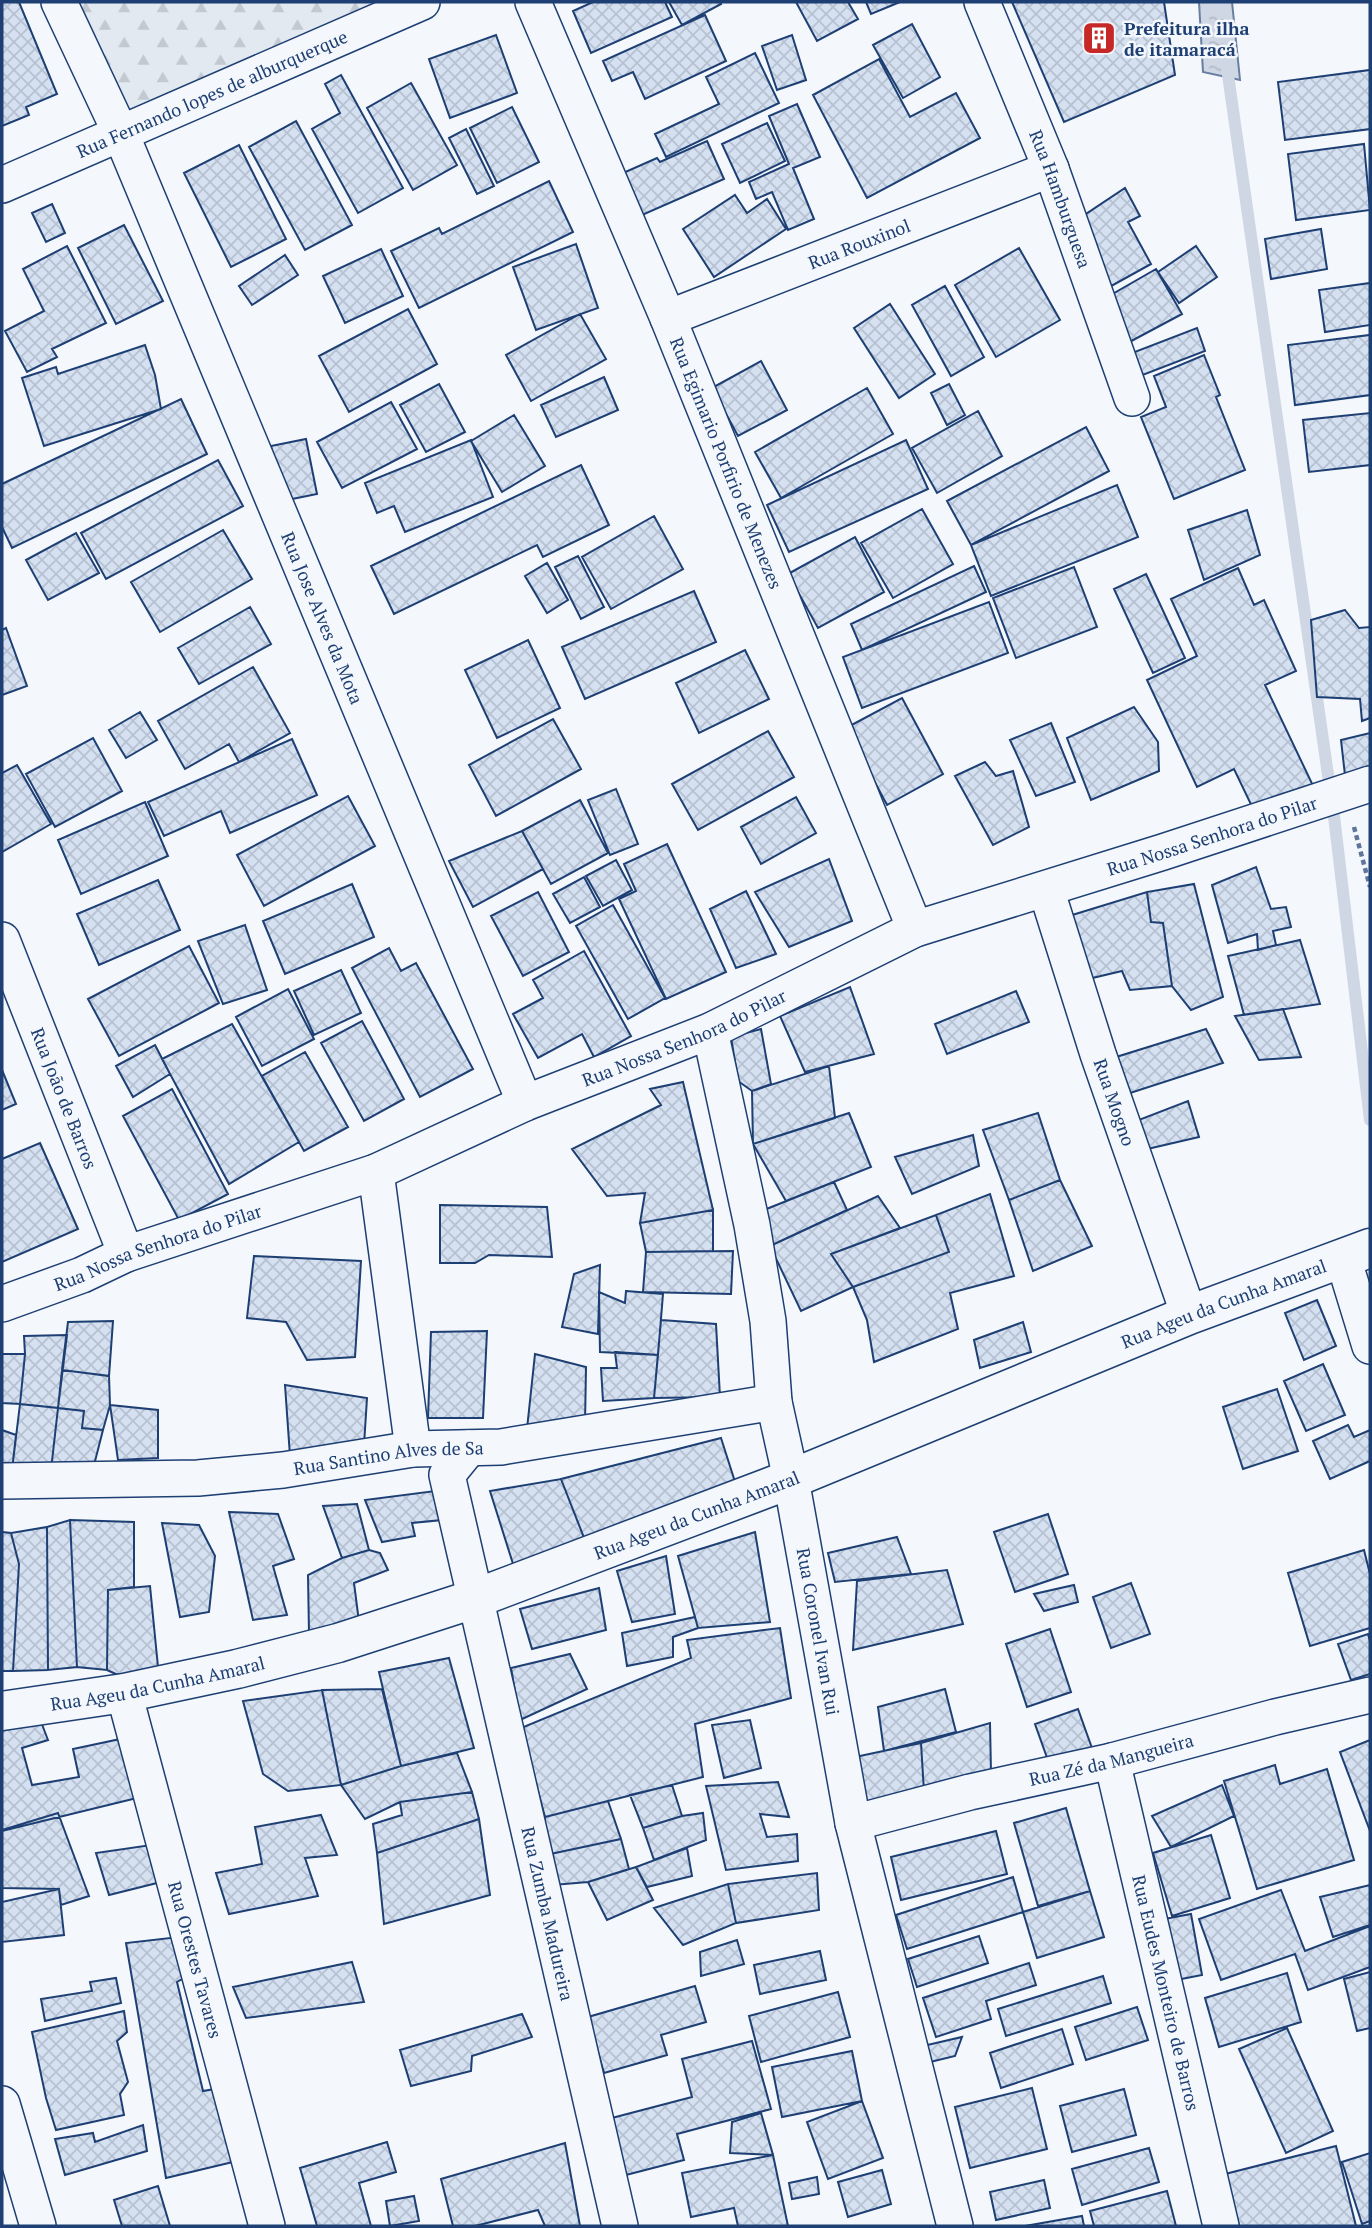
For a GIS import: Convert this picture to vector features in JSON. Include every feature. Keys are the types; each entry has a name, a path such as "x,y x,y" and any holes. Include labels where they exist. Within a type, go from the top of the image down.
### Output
{"street":[{"name":"Rua Jose Alves da Mota","path":"59,2 121,134 525,1103"},
{"name":"Rua Fernando lopes de alburquerque","path":"2,184 422,2"},
{"name":"Rua Egimario Porfirio de Menezes","path":"533,2 668,318 915,929"},
{"name":"Rua Hamburguesa","path":"982,2 1051,169 1132,398"},
{"name":"Rua Rouxinol","path":"668,318 1051,169"},
{"name":"Rua Nossa Senhora do Pilar","path":"2,1304 82,1275 127,1254 376,1172 525,1103 710,1031 915,929 1358,789"},
{"name":"Rua Mogno","path":"1046,889 1098,1054 1189,1315"},
{"name":"Rua João de Barros","path":"2,940 127,1254"},
{"name":"Rua Coronel Ivan Rui","path":"710,1031 752,1224 768,1321 774,1402 791,1479 853,1823 955,2226"},
{"path":"376,1172 413,1449"},
{"name":"Rua Ageu da Cunha Amaral","path":"2,1711 124,1693 237,1669 338,1643 474,1599 791,1479 1189,1315 1357,1253"},
{"path":"1357,1253 1370,1346"},
{"name":"Rua Santino Alves de Sa","path":"2,1481 198,1478 283,1469 413,1449 501,1447 774,1402"},
{"name":"Rua Zumba Madureira","path":"469,1448 447,1475 620,2226"},
{"name":"Rua Orestes Tavares","path":"124,1693 267,2226"},
{"name":"Rua Zé da Mangueira","path":"853,1823 1370,1695"},
{"name":"Rua Eudes Monteiro de Barros","path":"1112,1760 1221,2226"},
{"path":"2,2104 10,2162 38,2226"}],"path":[{"path":"1358,789 1370,887"}],"green space":[{"path":"73,2 385,2 130,114"}],"water":[{"path":"1199,2 1232,2 1240,80 1203,72"}],"building":[{"path":"2,2 19,2 57,94 26,107 29,115 2,126"},
{"path":"593,2 665,2 672,17 591,53 573,11"},
{"path":"669,2 720,2 721,4 682,25"},
{"path":"796,2 848,2 858,19 817,41"},
{"path":"866,2 900,2 871,14"},
{"name":"Prefeitura ilha de itamaracá","path":"1012,2 1164,2 1175,75 1064,122"},
{"path":"705,15 726,61 645,99 633,72 612,81 603,61"},
{"path":"912,24 940,77 903,98 873,45"},
{"path":"496,35 517,93 450,118 429,59"},
{"path":"792,35 806,80 777,90 762,46"},
{"path":"755,53 779,103 666,157 655,134 719,104 706,77"},
{"path":"879,59 910,117 956,93 980,138 867,198 813,95"},
{"path":"1370,70 1370,129 1285,140 1278,82"},
{"path":"341,75 403,188 358,213 312,129 340,113 325,84"},
{"path":"411,83 457,165 413,190 367,108"},
{"path":"797,104 820,157 793,168 814,219 788,230 772,192 756,199 749,182 789,164 769,116"},
{"path":"512,107 539,162 497,183 470,128"},
{"path":"296,121 352,225 305,250 249,147"},
{"path":"767,123 785,161 740,183 722,144"},
{"path":"466,129 494,186 477,194 449,138"},
{"path":"707,141 724,179 633,219 614,177 657,158 660,162"},
{"path":"1364,144 1370,210 1296,220 1288,154"},
{"path":"239,145 286,239 231,267 184,173"},
{"path":"549,181 573,232 419,308 391,251 439,228 442,234"},
{"path":"1125,188 1140,216 1128,222 1151,264 1104,290 1077,220"},
{"path":"735,195 747,213 767,199 786,229 714,277 683,229"},
{"path":"52,204 65,233 46,242 32,213"},
{"path":"124,225 163,301 116,324 78,248"},
{"path":"1321,229 1327,269 1271,279 1265,239"},
{"path":"576,244 598,308 536,330 513,267"},
{"path":"67,246 106,323 52,349 57,357 27,372 5,331 44,311 23,269"},
{"path":"1196,246 1217,277 1179,303 1158,272"},
{"path":"1019,248 1060,320 996,357 955,285"},
{"path":"381,249 403,296 345,323 323,276"},
{"path":"285,255 298,275 252,305 239,286"},
{"path":"1156,269 1182,314 1122,346 1104,299"},
{"path":"1370,283 1370,325 1325,332 1319,290"},
{"path":"945,286 984,357 951,376 912,305"},
{"path":"890,304 935,374 899,398 854,328"},
{"path":"408,309 437,364 349,412 319,356"},
{"path":"580,314 606,359 531,401 506,355"},
{"path":"1197,328 1205,351 1140,376 1132,353"},
{"path":"1370,335 1370,395 1295,405 1288,345"},
{"path":"145,345 155,375 161,409 44,446 22,378 56,367 58,374"},
{"path":"1204,355 1220,395 1216,397 1245,470 1174,499 1141,417 1166,407 1154,376"},
{"path":"761,361 787,410 738,436 712,388"},
{"path":"604,377 618,410 556,437 541,405"},
{"path":"439,384 465,432 426,452 400,405"},
{"path":"949,384 965,415 947,425 931,393"},
{"path":"867,388 893,434 781,498 755,452"},
{"path":"181,399 207,454 12,548 2,527 2,484"},
{"path":"391,402 417,449 342,488 317,442"},
{"path":"978,411 1002,456 937,493 912,448"},
{"path":"1370,413 1370,465 1309,472 1303,420"},
{"path":"514,415 545,466 502,492 471,441"},
{"path":"1086,427 1109,471 971,545 947,501"},
{"path":"306,439 317,494 282,501 271,446"},
{"path":"471,440 493,497 405,532 394,506 377,513 365,483"},
{"path":"906,440 928,489 789,552 767,505"},
{"path":"218,460 243,506 106,579 81,533"},
{"path":"581,465 609,525 543,557 537,545 394,614 371,566"},
{"path":"1117,485 1138,537 991,596 971,545"},
{"path":"922,509 953,564 893,598 861,543"},
{"path":"1247,510 1260,555 1204,580 1188,530"},
{"path":"654,516 683,569 611,609 582,557"},
{"path":"223,530 252,579 160,632 131,582"},
{"path":"76,533 99,573 48,600 26,560"},
{"path":"855,537 884,592 818,628 788,574"},
{"path":"578,556 604,607 581,619 555,567"},
{"path":"547,563 568,600 547,613 525,576"},
{"path":"974,566 986,592 862,650 851,624"},
{"path":"1074,567 1097,627 1016,658 993,598"},
{"path":"1238,568 1254,605 1264,600 1296,671 1265,685 1316,792 1258,819 1234,769 1197,787 1147,680 1197,656 1171,599"},
{"path":"1146,574 1185,658 1153,673 1114,589"},
{"path":"694,591 716,642 585,699 562,647"},
{"path":"989,602 1008,653 862,708 843,657"},
{"path":"250,607 271,644 199,684 178,648"},
{"path":"1345,610 1359,628 1370,627 1370,718 1362,721 1360,699 1317,697 1311,620"},
{"path":"6,628 27,686 2,695 2,630"},
{"path":"528,640 560,708 497,738 465,670"},
{"path":"745,650 769,699 699,733 676,683"},
{"path":"253,667 290,733 239,762 229,744 185,769 158,721"},
{"path":"902,698 943,774 887,805 846,728"},
{"path":"1134,707 1158,742 1159,771 1091,800 1067,738"},
{"path":"140,712 157,740 126,758 109,730"},
{"path":"553,719 581,769 496,816 469,765"},
{"path":"1051,723 1075,782 1036,796 1010,740"},
{"path":"768,731 794,777 698,830 672,784"},
{"path":"1370,733 1370,775 1346,784 1341,740"},
{"path":"93,738 122,791 55,827 26,774"},
{"path":"292,739 317,795 230,833 221,811 164,836 148,802"},
{"path":"985,762 996,776 1013,771 1029,827 993,845 955,776"},
{"path":"17,765 51,824 2,852 2,773"},
{"path":"616,789 638,844 610,855 588,800"},
{"path":"348,796 375,846 264,906 237,855"},
{"path":"796,797 816,833 761,864 741,827"},
{"path":"580,800 608,853 551,884 522,831"},
{"path":"145,802 168,856 81,894 58,840"},
{"path":"522,831 543,869 473,907 449,861"},
{"path":"667,844 726,972 666,999 619,899 636,891 624,864"},
{"path":"829,859 852,921 789,947 755,892"},
{"path":"616,860 632,890 603,906 586,876"},
{"path":"1256,867 1271,909 1286,907 1291,927 1273,931 1276,945 1258,950 1257,934 1228,943 1212,885"},
{"path":"584,877 600,907 570,923 553,894"},
{"path":"158,880 180,930 99,965 77,914"},
{"path":"352,884 374,937 285,974 263,921"},
{"path":"1194,884 1223,997 1191,1010 1172,986 1163,923 1151,922 1147,892"},
{"path":"746,891 776,954 736,968 710,909"},
{"path":"538,892 569,952 523,976 491,916"},
{"path":"1147,892 1151,922 1163,923 1172,986 1130,990 1122,971 1084,980 1069,916"},
{"path":"613,905 665,998 628,1019 576,926"},
{"path":"245,925 267,990 223,1004 198,941"},
{"path":"1300,940 1320,1004 1244,1015 1228,956"},
{"path":"189,946 219,1003 119,1056 88,999"},
{"path":"389,948 401,971 416,963 473,1069 420,1097 352,968"},
{"path":"584,951 631,1036 594,1057 582,1034 538,1058 513,1014 543,998 533,980"},
{"path":"341,970 361,1013 314,1035 294,991"},
{"path":"850,987 874,1054 805,1072 780,1016"},
{"path":"288,989 314,1039 262,1066 236,1017"},
{"path":"1016,991 1029,1022 947,1054 935,1024"},
{"path":"1283,1009 1301,1057 1259,1060 1235,1016"},
{"path":"362,1021 404,1099 364,1121 321,1043"},
{"path":"232,1024 299,1142 229,1184 162,1059"},
{"path":"761,1029 771,1084 752,1091 738,1081 731,1037"},
{"path":"1206,1029 1223,1063 1124,1095 1113,1058"},
{"path":"155,1045 170,1074 133,1097 116,1066"},
{"path":"305,1052 348,1127 304,1151 262,1076"},
{"path":"829,1066 835,1118 753,1144 752,1091"},
{"path":"2,1070 16,1104 2,1110"},
{"path":"683,1082 713,1210 640,1223 645,1193 607,1196 572,1149 661,1105 650,1089"},
{"path":"172,1089 228,1194 179,1220 123,1116"},
{"path":"1188,1101 1199,1137 1143,1150 1136,1121"},
{"path":"849,1113 871,1167 786,1201 753,1144"},
{"path":"1038,1113 1060,1180 1009,1200 983,1130"},
{"path":"973,1135 979,1166 912,1194 895,1157"},
{"path":"40,1143 78,1229 2,1262 2,1159"},
{"path":"1060,1180 1092,1246 1033,1271 1009,1200"},
{"path":"834,1182 847,1210 770,1246 764,1210"},
{"path":"990,1194 1014,1276 950,1293 958,1329 874,1362 867,1320 853,1287 949,1252 936,1215"},
{"path":"878,1196 900,1228 831,1254 853,1287 801,1311 770,1246"},
{"path":"440,1205 547,1207 552,1257 489,1255 475,1263 440,1263"},
{"path":"713,1210 713,1251 646,1252 640,1223"},
{"path":"936,1215 949,1252 853,1287 831,1254"},
{"path":"733,1251 731,1294 643,1292 646,1252"},
{"path":"254,1256 361,1261 355,1357 307,1360 286,1322 247,1318"},
{"path":"600,1265 598,1334 562,1327 574,1274"},
{"path":"626,1291 663,1294 658,1355 600,1352 599,1292 625,1303"},
{"path":"1317,1300 1336,1346 1304,1360 1285,1313"},
{"path":"661,1320 716,1324 720,1397 654,1398"},
{"path":"113,1321 109,1376 62,1370 68,1322"},
{"path":"1023,1322 1031,1352 980,1368 974,1340"},
{"path":"487,1331 483,1418 428,1418 431,1332"},
{"path":"67,1335 58,1408 20,1404 24,1336"},
{"path":"615,1352 658,1355 654,1398 603,1401 601,1368 617,1368"},
{"path":"2,1354 25,1354 20,1404 2,1403"},
{"path":"535,1354 586,1367 585,1424 527,1429"},
{"path":"1323,1364 1345,1415 1306,1431 1284,1381"},
{"path":"62,1370 109,1376 110,1405 103,1430 82,1428 84,1411 58,1408"},
{"path":"285,1385 367,1398 364,1445 290,1456"},
{"path":"1277,1389 1298,1451 1243,1469 1223,1407"},
{"path":"20,1404 58,1408 51,1470 12,1470"},
{"path":"110,1405 158,1410 158,1458 118,1460"},
{"path":"58,1408 84,1411 82,1428 103,1430 92,1473 51,1470"},
{"path":"1348,1425 1354,1437 1370,1430 1370,1461 1330,1479 1313,1441"},
{"path":"2,1430 16,1435 12,1470 2,1471"},
{"path":"721,1438 736,1485 588,1548 561,1479"},
{"path":"561,1479 588,1548 514,1567 490,1491"},
{"path":"435,1491 442,1520 412,1523 415,1536 382,1542 365,1500"},
{"path":"357,1504 369,1550 342,1558 323,1506"},
{"path":"229,1512 278,1514 294,1559 273,1566 287,1615 253,1620"},
{"path":"1048,1514 1068,1574 1015,1592 994,1532"},
{"path":"70,1520 134,1522 134,1587 108,1590 107,1670 77,1667"},
{"path":"70,1520 77,1667 48,1670 47,1527"},
{"path":"162,1523 199,1525 215,1556 209,1612 180,1617"},
{"path":"47,1527 48,1670 13,1671 19,1564 11,1533"},
{"path":"2,1532 11,1533 19,1564 13,1671 2,1671"},
{"path":"755,1532 770,1622 698,1628 678,1556"},
{"path":"897,1537 911,1574 835,1582 828,1553"},
{"path":"369,1550 380,1553 388,1570 354,1583 359,1622 309,1633 308,1575 342,1558"},
{"path":"1364,1550 1370,1574 1370,1628 1310,1646 1288,1573"},
{"path":"666,1556 675,1614 632,1622 617,1571"},
{"path":"947,1570 963,1624 853,1650 857,1581"},
{"path":"1131,1583 1150,1634 1111,1648 1093,1597"},
{"path":"1074,1585 1078,1602 1044,1611 1034,1594"},
{"path":"150,1586 159,1677 129,1680 107,1670 108,1590"},
{"path":"599,1588 606,1630 532,1649 520,1609"},
{"path":"695,1617 698,1628 673,1637 673,1657 627,1666 622,1633"},
{"path":"780,1628 791,1698 695,1724 703,1777 545,1817 521,1728 691,1658 687,1640"},
{"path":"1050,1629 1071,1692 1027,1707 1006,1644"},
{"path":"1368,1634 1370,1674 1351,1680 1338,1644"},
{"path":"570,1654 587,1689 520,1720 511,1668"},
{"path":"449,1658 474,1748 401,1766 379,1672"},
{"path":"382,1689 401,1766 341,1785 322,1690"},
{"path":"945,1689 956,1732 884,1751 878,1707"},
{"path":"322,1690 341,1785 288,1791 263,1774 243,1701"},
{"path":"1078,1709 1093,1751 1050,1766 1035,1724"},
{"path":"38,1714 48,1740 22,1748 32,1785 79,1777 73,1749 125,1738 141,1797 2,1831 2,1723"},
{"path":"750,1720 761,1768 724,1778 712,1725"},
{"path":"990,1723 991,1773 924,1792 921,1743"},
{"path":"1370,1740 1370,1831 1340,1752"},
{"path":"921,1743 924,1792 864,1804 855,1757"},
{"path":"457,1753 472,1792 400,1802 365,1819 341,1785 401,1766"},
{"path":"1275,1765 1280,1784 1327,1769 1354,1860 1257,1889 1224,1781"},
{"path":"778,1782 789,1817 760,1814 767,1837 797,1834 798,1861 726,1870 706,1786"},
{"path":"672,1785 682,1816 643,1828 630,1795"},
{"path":"1222,1785 1234,1816 1171,1847 1152,1816"},
{"path":"472,1792 479,1819 377,1853 373,1824 402,1815 400,1802"},
{"path":"608,1801 621,1839 541,1856 545,1817"},
{"path":"1066,1808 1090,1891 1038,1906 1014,1823"},
{"path":"58,1813 89,1896 61,1905 59,1889 2,1888 2,1830"},
{"path":"703,1813 706,1840 654,1860 643,1828 682,1816"},
{"path":"321,1815 337,1855 305,1858 318,1896 229,1914 216,1873 262,1864 255,1827"},
{"path":"479,1819 490,1895 384,1924 377,1853"},
{"path":"996,1831 1007,1874 901,1900 891,1857"},
{"path":"1211,1835 1230,1898 1172,1916 1153,1853"},
{"path":"621,1839 629,1869 588,1882 553,1885 541,1856"},
{"path":"151,1845 165,1881 109,1895 96,1853"},
{"path":"687,1848 692,1876 647,1887 636,1867"},
{"path":"636,1867 653,1900 607,1920 588,1882"},
{"path":"817,1873 819,1910 736,1923 728,1884"},
{"path":"1013,1877 1023,1912 907,1949 896,1915"},
{"path":"728,1884 736,1923 683,1945 654,1908"},
{"path":"1370,1885 1370,1925 1333,1937 1320,1897"},
{"path":"59,1889 64,1935 2,1942 2,1902"},
{"path":"1281,1890 1305,1951 1370,1926 1370,1967 1308,1990 1295,1954 1221,1980 1199,1919"},
{"path":"1090,1891 1104,1937 1037,1958 1023,1912"},
{"path":"1191,1914 1202,1975 1171,1981 1159,1920"},
{"path":"979,1936 988,1963 917,1987 908,1959"},
{"path":"179,1937 191,1974 177,1982 203,2091 215,2089 237,2161 166,2178 126,1943"},
{"path":"737,1940 744,1964 701,1976 700,1952"},
{"path":"820,1951 826,1980 760,1994 754,1965"},
{"path":"352,1962 364,2002 246,2018 233,1987"},
{"path":"1029,1963 1036,1985 986,2001 991,2019 936,2037 923,1998"},
{"path":"1370,1972 1370,2028 1357,2031 1344,1979"},
{"path":"1287,1973 1301,2022 1219,2047 1205,1998"},
{"path":"1103,1976 1111,2003 1006,2036 998,2009"},
{"path":"116,1978 121,2003 45,2021 41,1999 92,1991 90,1982"},
{"path":"695,1986 706,2022 661,2035 667,2055 604,2073 588,2017"},
{"path":"838,1992 850,2037 761,2062 749,2016"},
{"path":"1137,2007 1148,2040 1086,2060 1075,2027"},
{"path":"124,2011 127,2032 117,2041 128,2082 120,2094 124,2115 56,2130 46,2098 32,2032"},
{"path":"522,2014 532,2037 472,2056 471,2071 411,2086 400,2050"},
{"path":"1287,2028 1333,2131 1286,2153 1239,2049"},
{"path":"1062,2029 1073,2064 1001,2088 990,2053"},
{"path":"962,2037 955,2056 926,2063 923,2046"},
{"path":"752,2041 771,2109 677,2134 684,2160 622,2176 608,2119 692,2097 682,2059"},
{"path":"852,2051 862,2101 782,2117 772,2067"},
{"path":"1032,2088 1047,2149 970,2168 955,2107"},
{"path":"1124,2089 1136,2135 1072,2152 1060,2106"},
{"path":"862,2101 883,2158 828,2179 807,2122"},
{"path":"761,2113 773,2155 730,2153 732,2122"},
{"path":"143,2125 147,2151 65,2175 55,2139 93,2133 95,2142"},
{"path":"387,2142 396,2172 359,2183 371,2226 317,2226 300,2168"},
{"path":"565,2143 580,2226 545,2226 538,2210 475,2226 453,2226 441,2179"},
{"path":"1336,2146 1356,2226 1239,2226 1225,2174"},
{"path":"1149,2148 1159,2182 1082,2205 1072,2169"},
{"path":"1370,2153 1370,2221 1362,2224 1342,2162"},
{"path":"773,2155 788,2226 738,2226 734,2208 691,2217 682,2173"},
{"path":"882,2170 891,2204 848,2217 838,2182"},
{"path":"817,2177 819,2194 792,2199 789,2183"},
{"path":"1044,2180 1050,2208 996,2220 990,2192"},
{"path":"158,2186 170,2226 122,2226 114,2200"},
{"path":"1167,2191 1176,2226 1094,2226 1090,2211"},
{"path":"414,2196 419,2221 390,2226 386,2201"},
{"path":"1082,2216 1084,2226 1025,2226"}],"waterway":[{"path":"1226,61 1329,782"},
{"path":"1334,816 1370,1120"}],"place":[{"name":"Prefeitura ilha de itamaracá","path":"1099,38"}]}
